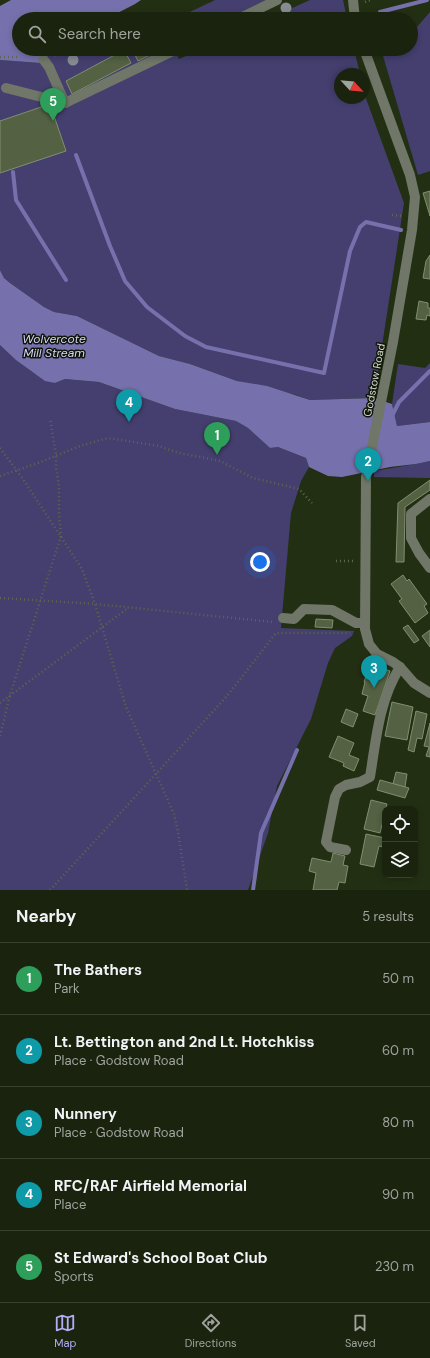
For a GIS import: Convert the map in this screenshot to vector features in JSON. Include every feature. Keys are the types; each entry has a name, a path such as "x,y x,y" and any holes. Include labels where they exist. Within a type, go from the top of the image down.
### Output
{"street":[{"path":"252,12 277,0"},
{"path":"353,0 355,12"},
{"path":"6,88 65,103 162,56"},
{"name":"Godstow Road","path":"367,56 410,175 415,197 412,230 383,400 366,477 367,562 365,626 369,644 377,654 400,667 414,682 430,694"},
{"path":"43,59 49,67 65,103"},
{"path":"430,499 411,514 411,538 419,553 430,568"},
{"path":"282,618 294,619 304,608 332,610 356,623 365,626"},
{"path":"346,850 330,847 326,842 335,797 339,789 346,785 360,782 370,777 378,722 394,677 400,667"}],"path":[{"path":"0,57 17,57"},
{"path":"0,736 10,695 61,536 59,486 50,418"},
{"path":"0,476 80,446 108,438 158,446 179,453 220,461 253,478 299,490 312,503"},
{"path":"0,448 17,470 82,570 95,604 126,707 139,733 174,814 186,890"},
{"path":"336,561 367,562"},
{"path":"0,598 95,604 272,622 282,618"},
{"path":"0,703 128,608"},
{"path":"50,890 227,696 276,633 353,633 365,626"}],"shaded area":[{"path":"215,0 266,0 241,12 190,12"},
{"path":"310,0 343,0 346,12 283,12"},
{"path":"430,12 430,171 418,175 383,56 418,56 418,26"},
{"path":"46,56 178,56 179,59 186,56 356,56 359,68 334,68 334,104 368,104 404,203 374,398 310,400 296,395 237,381 190,364 159,356 77,316 54,312 44,307 4,278 0,270 0,60 40,63"},
{"path":"0,345 31,371 55,383 65,379 99,382 175,409 236,421 248,428 270,448 278,447 306,458 309,467 301,481 291,513 281,628 354,631 352,636 335,648 328,663 311,719 277,786 268,833 248,890 0,890"},
{"path":"430,363 430,422 397,426 392,404 398,364 425,368"},
{"path":"430,461 430,478 374,477 374,471"}],"water":[{"path":"11,0 141,0 120,12 12,12 12,56 46,56 40,63 0,60 0,6"},
{"name":"Wolvercote Mill Stream","path":"0,270 4,278 44,307 54,312 77,316 159,356 190,364 237,381 267,386 310,400 374,398 392,404 397,426 430,422 430,461 390,467 342,477 328,476 309,467 306,458 278,447 270,448 248,428 236,421 175,409 99,382 65,379 55,383 45,381 16,360 0,345"}],"building":[{"path":"113,56 127,56 131,63 72,94 66,81"},
{"path":"136,56 148,56 138,61"},
{"path":"50,104 66,151 0,173 0,121"},
{"path":"430,191 430,216 423,193"},
{"path":"430,255 430,279 423,278 426,261"},
{"path":"419,301 428,303 428,308 430,308 430,316 427,315 426,320 416,319"},
{"path":"430,480 430,490 405,507 404,562 396,562 398,503"},
{"path":"403,575 407,581 409,579 427,604 424,606 428,613 415,623 399,601 402,599 391,584"},
{"path":"316,619 333,620 332,628 315,627"},
{"path":"408,625 419,640 414,643 403,628"},
{"path":"430,630 430,647 422,636"},
{"path":"370,664 390,671 375,715 363,711 368,696 362,694"},
{"path":"392,702 413,707 407,740 385,736"},
{"path":"346,709 358,714 353,727 341,722"},
{"path":"416,711 427,714 422,739 417,738 414,752 408,750"},
{"path":"430,723 430,757 426,756 429,747 424,746"},
{"path":"338,736 354,743 349,755 359,759 354,771 343,766 344,763 329,757"},
{"path":"396,772 407,774 405,787 393,784"},
{"path":"380,780 409,788 405,798 377,790"},
{"path":"371,800 387,804 387,806 382,806 382,825 380,833 364,829"},
{"path":"366,834 382,837 382,847 379,846 374,867 360,864"},
{"path":"333,853 345,856 343,865 348,866 345,883 339,882 337,890 313,890 316,873 309,871 312,858 331,862"}],"waterway":[{"path":"380,12 427,0"},
{"path":"76,155 110,246 125,281 147,307 185,336 206,347 324,373 350,251 360,227 366,222 401,230"},
{"path":"13,172 16,200 66,280"},
{"path":"391,418 399,402 430,371"},
{"path":"253,890 261,833 297,750"}],"place":[{"name":"St Edward's School Boat Club","path":"53,121"},
{"name":"RFC/RAF Airfield Memorial","path":"129,422"},
{"name":"The Bathers","path":"217,455"},
{"name":"Lt. Bettington and 2nd Lt. Hotchkiss","path":"368,481"},
{"name":"Nunnery","path":"374,688"}]}
